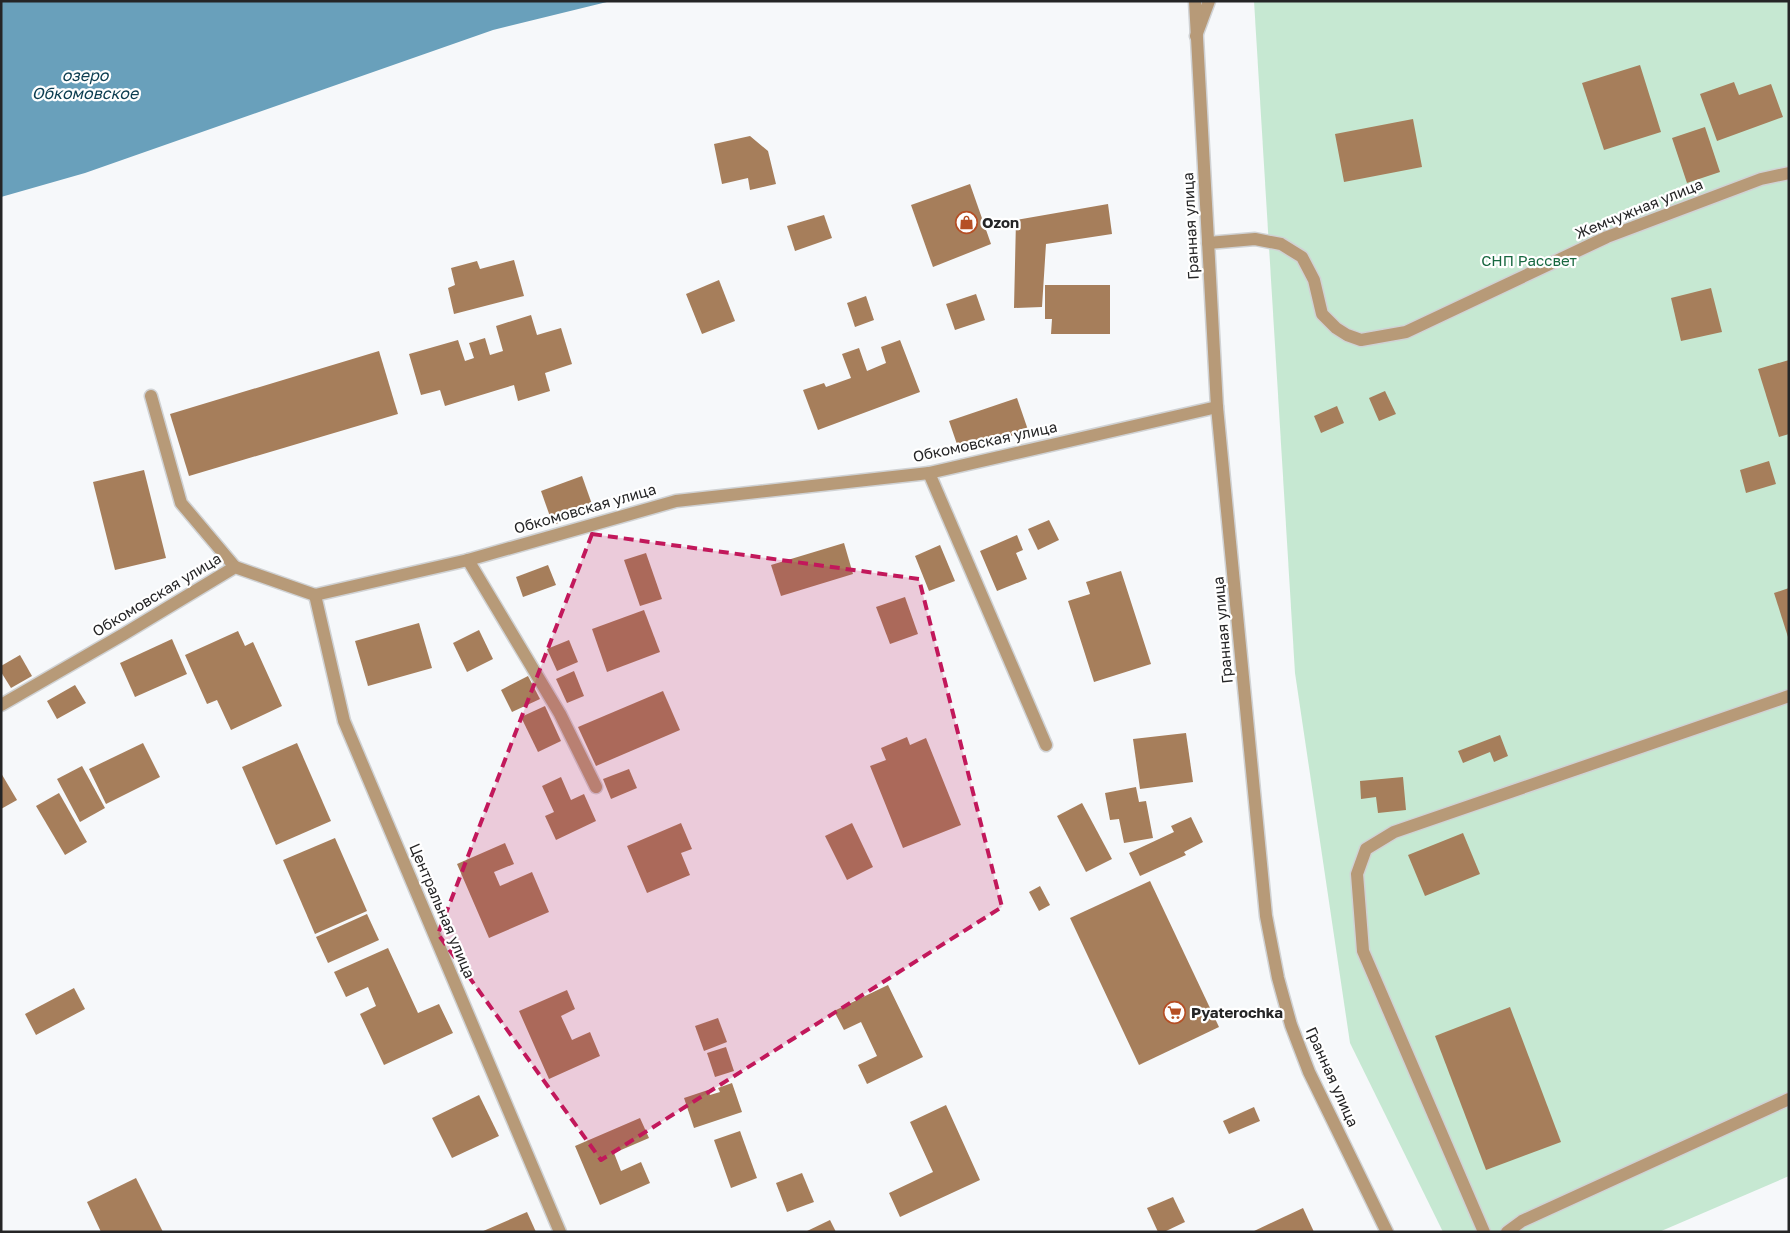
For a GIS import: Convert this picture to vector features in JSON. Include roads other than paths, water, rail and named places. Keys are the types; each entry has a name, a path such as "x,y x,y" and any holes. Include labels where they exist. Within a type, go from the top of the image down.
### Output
{"street":[{"name":"Гранная улица","path":"1195,1 1218,407 1266,916 1278,978 1309,1072 1387,1232"},
{"path":"1196,36 1210,1"},
{"name":"Жемчужная улица","path":"1208,243 1255,240 1270,242 1281,244 1302,257 1314,280 1322,314 1336,328 1347,335 1361,340 1406,332 1608,237 1761,179 1789,173"},
{"path":"151,396 181,503 235,567"},
{"name":"Обкомовская улица","path":"1,705 235,567 315,595 468,560 676,501 929,473 1218,407"},
{"path":"929,473 1046,745"},
{"path":"468,560 560,714 596,787"},
{"name":"Центральная улица","path":"315,595 344,721 560,1232"},
{"path":"1484,1232 1362,951 1357,874 1366,849 1394,832 1789,696"},
{"path":"1507,1232 1522,1222 1789,1099"}],"water":[{"name":"озеро Обкомовское","path":"1,1 611,1 493,30 85,173 1,197"}],"place":[{"name":"Ozon","path":"966,223"},
{"name":"Pyaterochka","path":"1175,1013"}],"park label":[{"name":"СНП Рассвет","path":"1529,261"}]}
